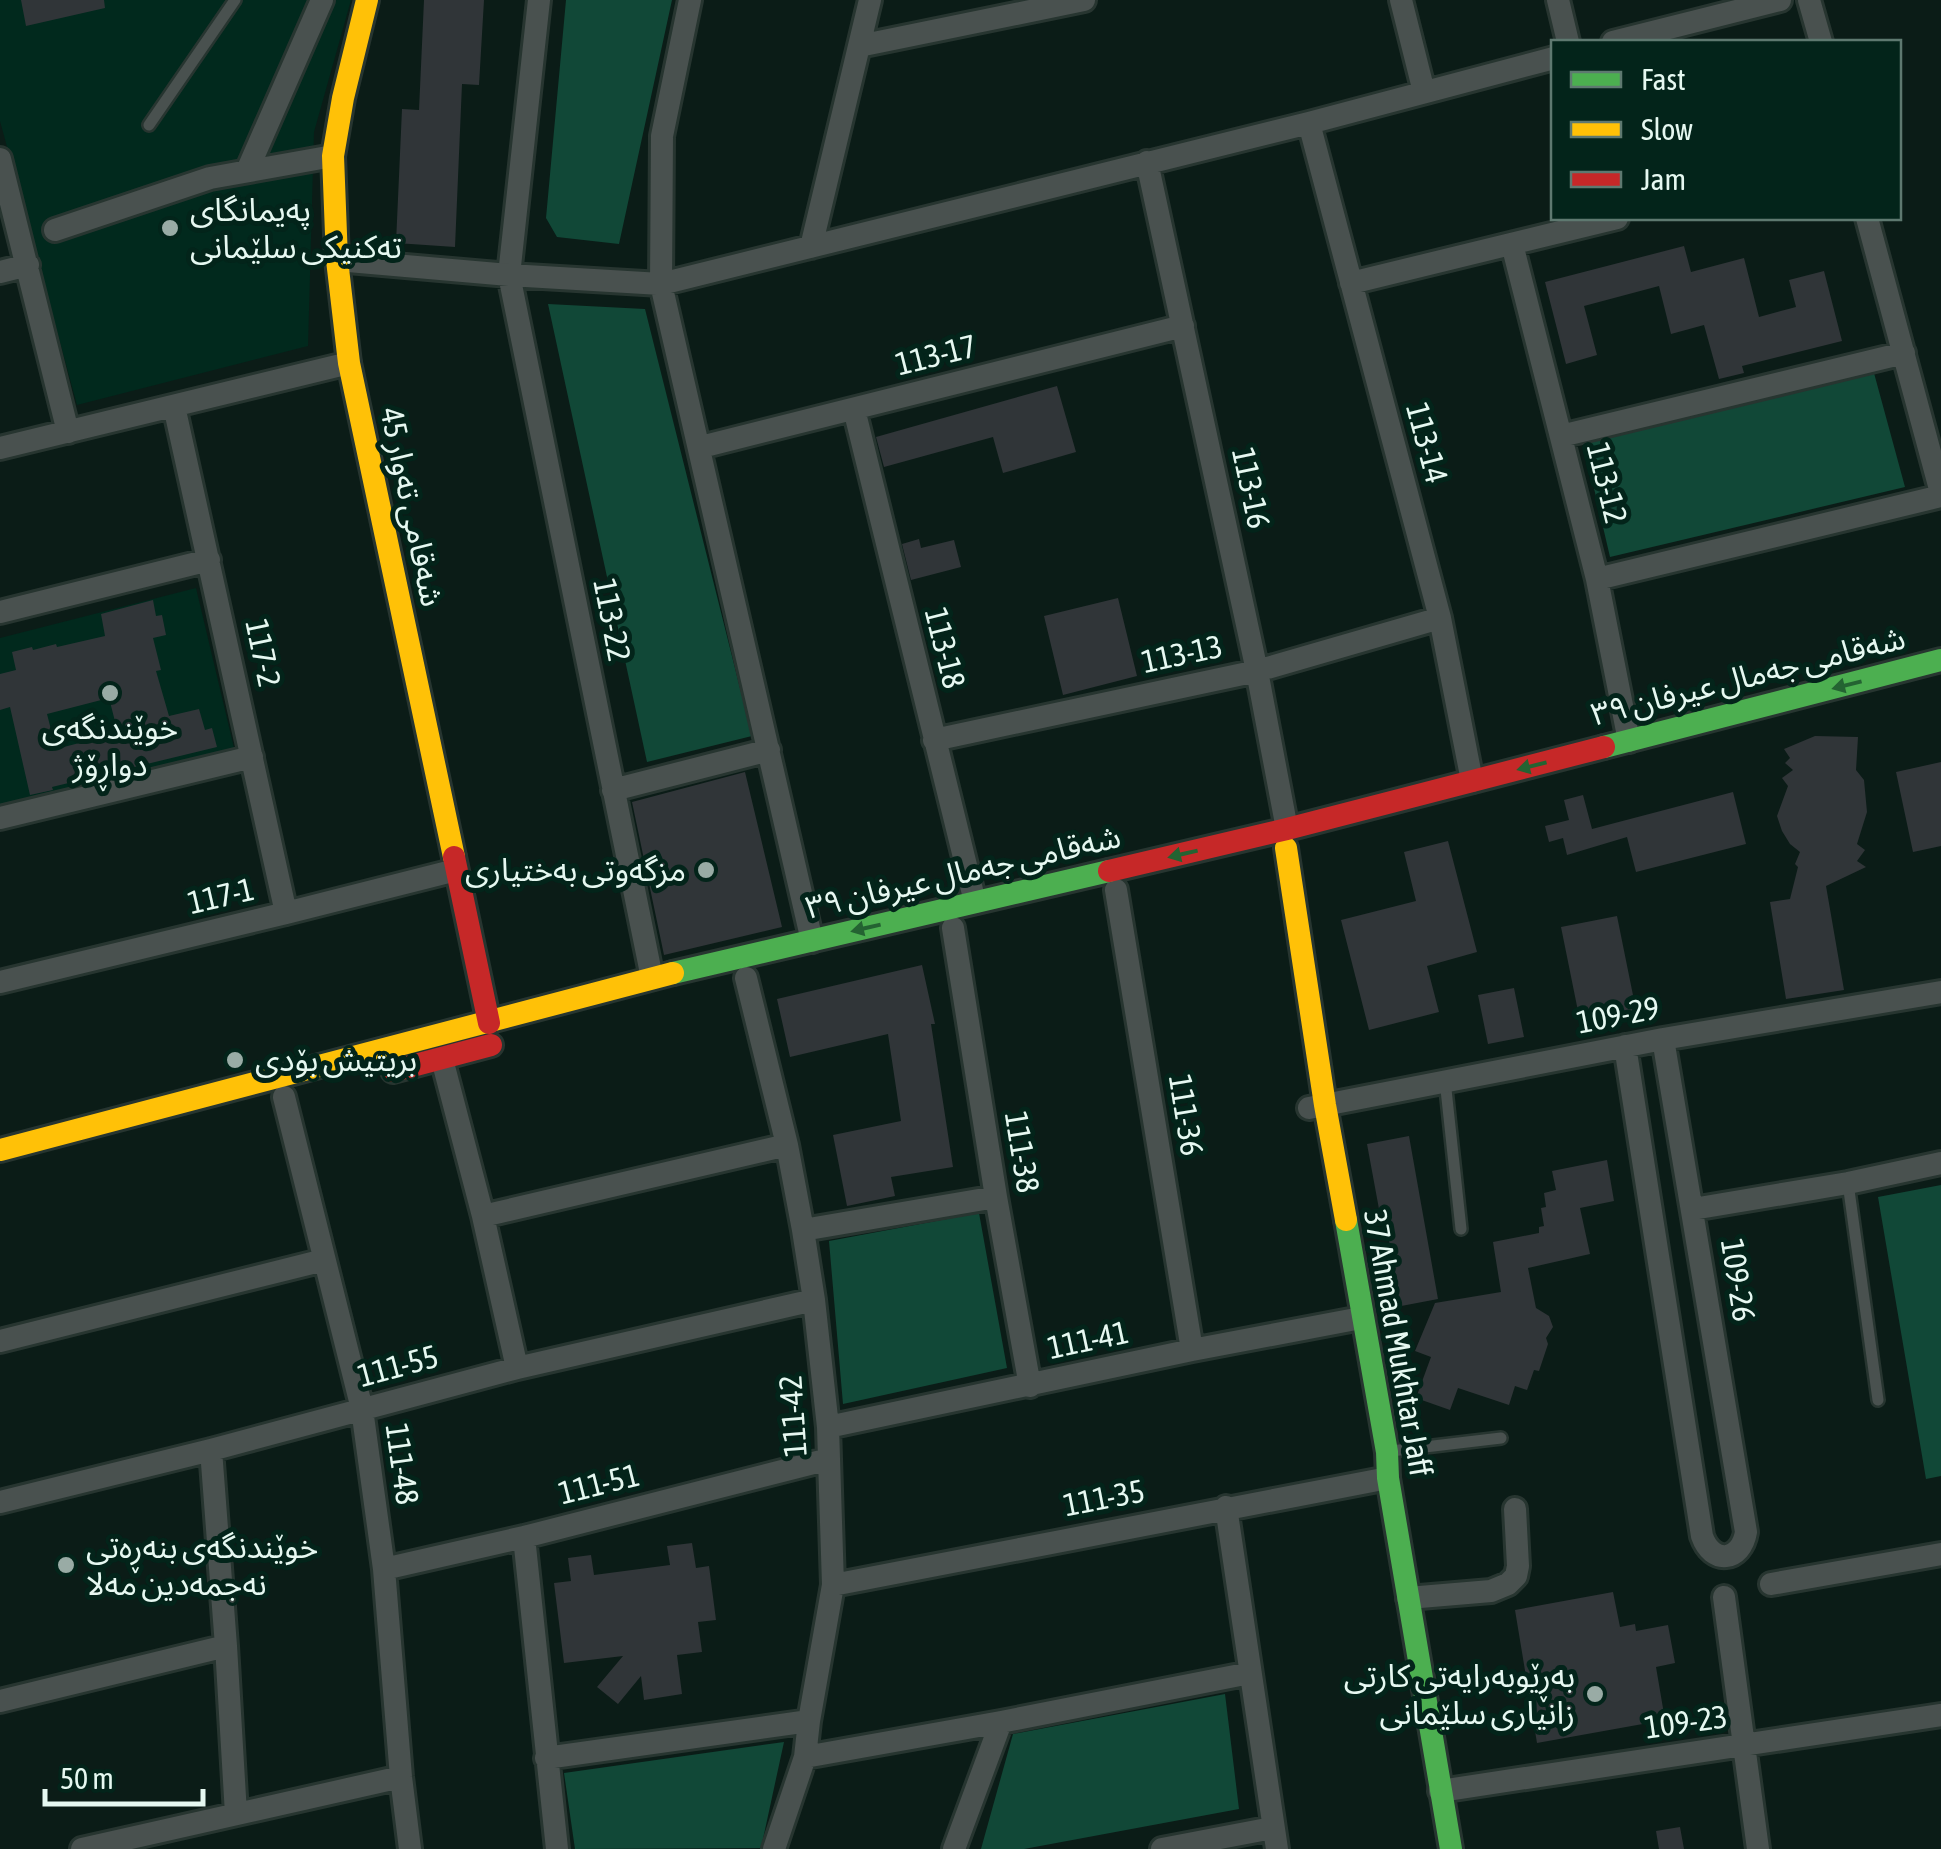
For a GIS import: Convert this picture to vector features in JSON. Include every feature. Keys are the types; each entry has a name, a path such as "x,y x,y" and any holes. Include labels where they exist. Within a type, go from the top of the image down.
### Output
{"main road":[{"name":"شەقامی تەوار 45","path":"367,0 333,156 338,260 349,363 489,1023"},
{"name":"شەقامی جەمال عیرفان ٣٩","path":"592,1017 1116,890 1280,843 1472,781 1941,660"},
{"name":"شەقامی جەمال عیرفان ٣٩","path":"0,1150 652,978 976,902 1280,843 1902,693"},
{"name":"37 Ahmad Mukhtar Jaff","path":"1280,843 1317,1107 1380,1479 1434,1849"},
{"path":"0,1166 517,1038"},
{"name":"37 Ahmad Mukhtar Jaff","path":"1353,1319 1387,1452 1380,1479 1408,1598 1451,1849"}],"street":[{"name":"113-22","path":"538,0 509,276 652,978"},
{"path":"690,0 662,136 661,284 812,941"},
{"path":"811,247 870,0"},
{"path":"859,46 1084,0"},
{"path":"1400,0 1424,92"},
{"path":"1558,0 1568,40"},
{"path":"1620,40 1780,0"},
{"path":"1809,0 1820,40"},
{"path":"248,171 319,1"},
{"path":"338,260 509,276 661,284 1310,123 1551,59"},
{"name":"113-14","path":"1310,123 1440,618 1472,781"},
{"path":"56,230 210,178 333,156"},
{"path":"0,159 68,432"},
{"name":"113-16","path":"1146,162 1257,672 1280,843"},
{"path":"1351,283 1609,220"},
{"path":"1597,579 1941,494 1869,220"},
{"name":"113-12","path":"1512,244 1597,579 1628,741"},
{"path":"0,272 28,265"},
{"name":"113-17","path":"705,446 1183,326"},
{"path":"1561,436 1904,353"},
{"path":"0,448 349,363"},
{"name":"117-2","path":"174,406 286,914"},
{"name":"113-18","path":"854,409 976,902"},
{"path":"0,612 210,560"},
{"name":"113-13","path":"934,740 1257,672 1440,618"},
{"path":"613,790 768,750"},
{"path":"0,818 252,757"},
{"name":"117-1","path":"0,982 456,870"},
{"name":"111-36","path":"1116,890 1192,1350"},
{"name":"111-38","path":"953,928 1030,1386"},
{"name":"111-42","path":"746,978 787,1145 814,1300 828,1427 833,1585 805,1757 774,1849"},
{"name":"109-29","path":"1317,1107 1625,1046 1941,992"},
{"name":"109-26","path":"1625,1046 1702,1536 1714,1554 1726,1556 1736,1553 1744,1544 1746,1532 1664,1039"},
{"path":"442,1059 483,1216 516,1368"},
{"name":"111-48","path":"284,1097 362,1410 384,1569 410,1849"},
{"path":"483,1216 787,1145"},
{"path":"1693,1209 1941,1163"},
{"path":"802,1230 996,1197"},
{"path":"0,1341 324,1260"},
{"name":"111-55","path":"0,1502 516,1368 814,1300"},
{"name":"111-41","path":"828,1427 1353,1319"},
{"path":"211,1450 236,1814"},
{"name":"111-51","path":"384,1569 829,1459"},
{"name":"111-35","path":"833,1585 1380,1479"},
{"path":"1162,1849 1274,1839 1226,1507"},
{"path":"1408,1598 1491,1590 1508,1584 1516,1576 1518,1566 1515,1509"},
{"path":"524,1537 556,1849"},
{"path":"1771,1584 1941,1554"},
{"path":"1724,1597 1758,1849"},
{"path":"2,1694 226,1646"},
{"path":"805,1757 1250,1673"},
{"name":"109-23","path":"1440,1790 1941,1715"},
{"path":"546,1758 809,1721"},
{"path":"954,1849 1001,1722"},
{"path":"82,1849 401,1778"}],"lane":[{"path":"149,125 235,0"},
{"path":"1446,1080 1461,1229"},
{"path":"1848,1183 1878,1400"},
{"path":"1387,1452 1502,1438"}],"shaded area":[{"name":"پەیمانگای تەکنیکی سلێمانی","path":"0,0 351,0 314,132 308,346 77,405 0,121"},
{"path":"566,0 672,0 619,244 557,237 546,218"},
{"path":"548,304 645,309 752,736 647,762"},
{"path":"1874,373 1905,487 1610,557 1583,441"},
{"name":"خوێندنگەی دواڕۆژ","path":"196,588 234,748 0,806 0,638"},
{"path":"1941,1185 1941,1476 1926,1479 1878,1197"},
{"path":"979,1213 1007,1368 843,1404 829,1241"},
{"path":"1225,1694 1239,1809 1024,1849 981,1849 1013,1734"},
{"path":"784,1742 761,1848 575,1849 564,1773"}],"building":[{"path":"21,0 104,0 105,8 26,26"},
{"path":"424,0 484,0 479,85 462,84 455,247 396,243 402,109 419,110"},
{"path":"1684,246 1691,272 1744,258 1759,317 1796,307 1789,280 1824,271 1842,341 1742,366 1744,373 1719,379 1704,325 1671,334 1659,286 1584,306 1597,355 1566,364 1545,282"},
{"path":"1057,386 1076,452 1003,473 993,437 884,467 876,437"},
{"path":"919,539 921,548 954,540 961,567 911,580 902,544"},
{"path":"1118,598 1137,676 1063,695 1044,616"},
{"path":"153,600 156,616 162,615 166,635 153,638 161,670 156,671 169,716 199,709 205,730 212,728 217,747 30,795 10,707 0,710 0,674 16,670 12,652 105,636 101,614","holes":["109,698 118,733 56,749 47,714"]},
{"path":"1815,736 1858,737 1856,770 1864,780 1867,812 1857,844 1865,850 1857,861 1866,867 1826,886 1844,990 1786,999 1770,902 1790,899 1800,852 1790,844 1777,816 1788,786 1782,778 1793,770 1785,763 1790,758 1784,749"},
{"path":"1941,762 1941,846 1913,852 1896,772"},
{"name":"مزگەوتی بەختیاری","path":"745,772 782,927 664,955 632,802"},
{"path":"1733,792 1746,844 1636,872 1627,837 1567,855 1563,838 1549,842 1545,826 1569,820 1564,800 1583,795 1592,829"},
{"path":"1448,841 1477,952 1427,966 1439,1012 1369,1030 1341,920 1416,901 1404,852"},
{"path":"1617,916 1636,1010 1580,1021 1561,927"},
{"path":"922,965 935,1024 931,1024 953,1167 891,1177 895,1196 847,1206 833,1135 901,1121 888,1034 790,1057 777,999"},
{"path":"1514,988 1524,1037 1488,1044 1478,995"},
{"path":"1409,1136 1438,1299 1396,1307 1385,1247 1390,1245 1384,1208 1379,1209 1367,1144"},
{"path":"1607,1160 1614,1201 1580,1208 1590,1254 1528,1268 1536,1308 1549,1316 1553,1327 1546,1338 1548,1344 1539,1371 1534,1370 1527,1390 1515,1386 1509,1405 1458,1388 1450,1410 1416,1398 1431,1357 1415,1351 1435,1303 1501,1292 1493,1242 1539,1233 1539,1227 1544,1226 1544,1193 1556,1190 1552,1171"},
{"path":"692,1543 696,1568 709,1566 716,1620 698,1622 702,1652 677,1655 682,1694 644,1700 641,1676 618,1704 597,1687 623,1656 564,1663 554,1583 571,1581 568,1558 591,1555 594,1575 670,1565 667,1546"},
{"name":"بەڕێوبەرایەتی کارتی زانیاری سلێمانی","path":"1613,1592 1620,1627 1635,1624 1636,1631 1668,1625 1675,1663 1656,1667 1665,1720 1537,1743 1515,1610"},
{"path":"1680,1827 1684,1849 1659,1849 1656,1831"}],"traffic: fast":[{"path":"1604,747 1941,660"},
{"path":"673,973 1109,871"},
{"path":"1346,1220 1451,1849"}],"traffic: slow":[{"path":"367,0 333,156 337,260 349,363 454,857"},
{"path":"1286,848 1346,1220"},
{"path":"0,1150 673,973"}],"traffic: jam":[{"path":"1109,871 1604,747"},
{"path":"454,857 489,1023"},
{"path":"393,1071 491,1045"}],"place":[{"name":"پەیمانگای تەکنیکی سلێمانی","path":"170,228"},
{"name":"خوێندنگەی دواڕۆژ","path":"110,693"},
{"name":"مزگەوتی بەختیاری","path":"706,870"},
{"name":"بریتیش بۆدی","path":"235,1060"},
{"name":"خوێندنگەی بنەڕەتی نەجمەدین مەلا","path":"66,1565"},
{"name":"بەڕێوبەرایەتی کارتی زانیاری سلێمانی","path":"1595,1694"}]}
